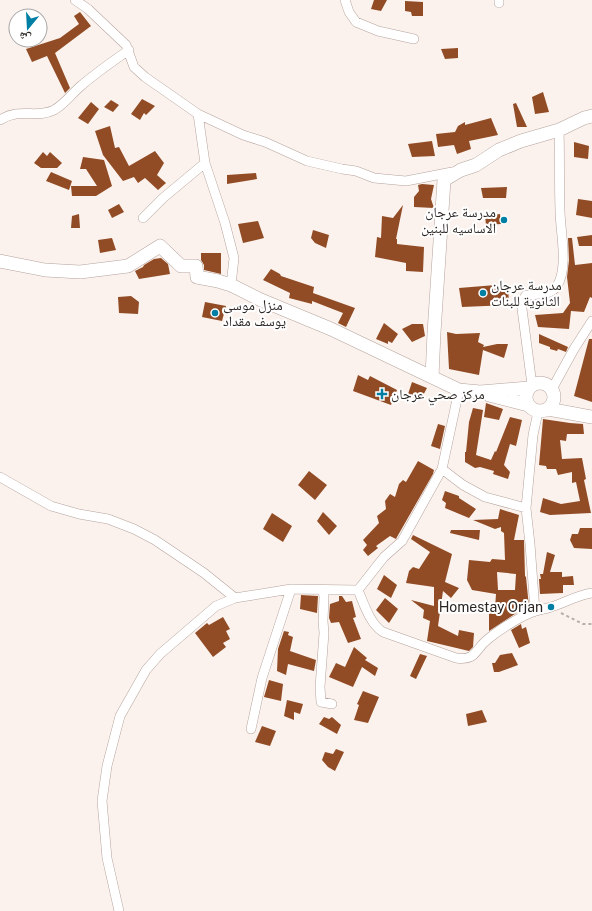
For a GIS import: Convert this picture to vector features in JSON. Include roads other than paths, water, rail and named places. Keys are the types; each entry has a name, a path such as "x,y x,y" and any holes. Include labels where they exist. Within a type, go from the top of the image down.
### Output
{"street":[{"path":"75,0 88,9 126,46 129,50 134,67 145,77 198,114 243,135 265,142 307,161 356,171 374,178 406,181 461,170 476,165 499,150 521,141 559,130 584,118 592,116"},
{"path":"345,0 349,12 356,22 378,32 414,39"},
{"path":"0,120 11,114 19,112 41,113 54,110 82,85 129,50"},
{"path":"198,114 205,163 225,223 234,258 231,285"},
{"path":"480,392 530,386 537,383 543,383 552,389 555,397 552,406 538,409 526,400 526,394 530,386 522,302 526,295 550,292 557,286 561,275 563,262 560,210 559,130"},
{"path":"143,218 163,198 205,163"},
{"path":"432,377 444,180 461,170"},
{"path":"0,261 45,270 80,272 128,266 160,246 181,266 196,266 197,277 218,280 231,285 261,300 331,329 459,390 480,392 538,409 592,417"},
{"path":"552,389 574,349 592,321"},
{"path":"358,590 384,556 402,541 442,469 459,390"},
{"path":"535,611 526,508 533,435 538,409"},
{"path":"442,469 463,485 485,497 526,508"},
{"path":"0,477 51,506 79,514 108,519 134,528 155,540 204,573 234,598"},
{"path":"120,911 107,858 102,801 107,766 120,716 146,670 160,654 216,606 234,598 291,589 358,590"},
{"path":"251,729 262,678 291,589"},
{"path":"323,590 324,632 320,687 321,702 332,704"},
{"path":"358,590 373,622 378,629 456,658 467,659 472,656 487,639 508,625 535,611 551,607 582,594 592,593"}],"place":[{"name":"مدرسة عرجان الاساسيه للبنين","path":"504,220"},
{"name":"مدرسة عرجان الثانوية للبنات","path":"483,293"},
{"name":"منزل موسى يوسف مقداد","path":"215,313"},
{"name":"مركز صحي عرجان","path":"382,394"},
{"name":"Homestay Orjan","path":"551,607"}]}
